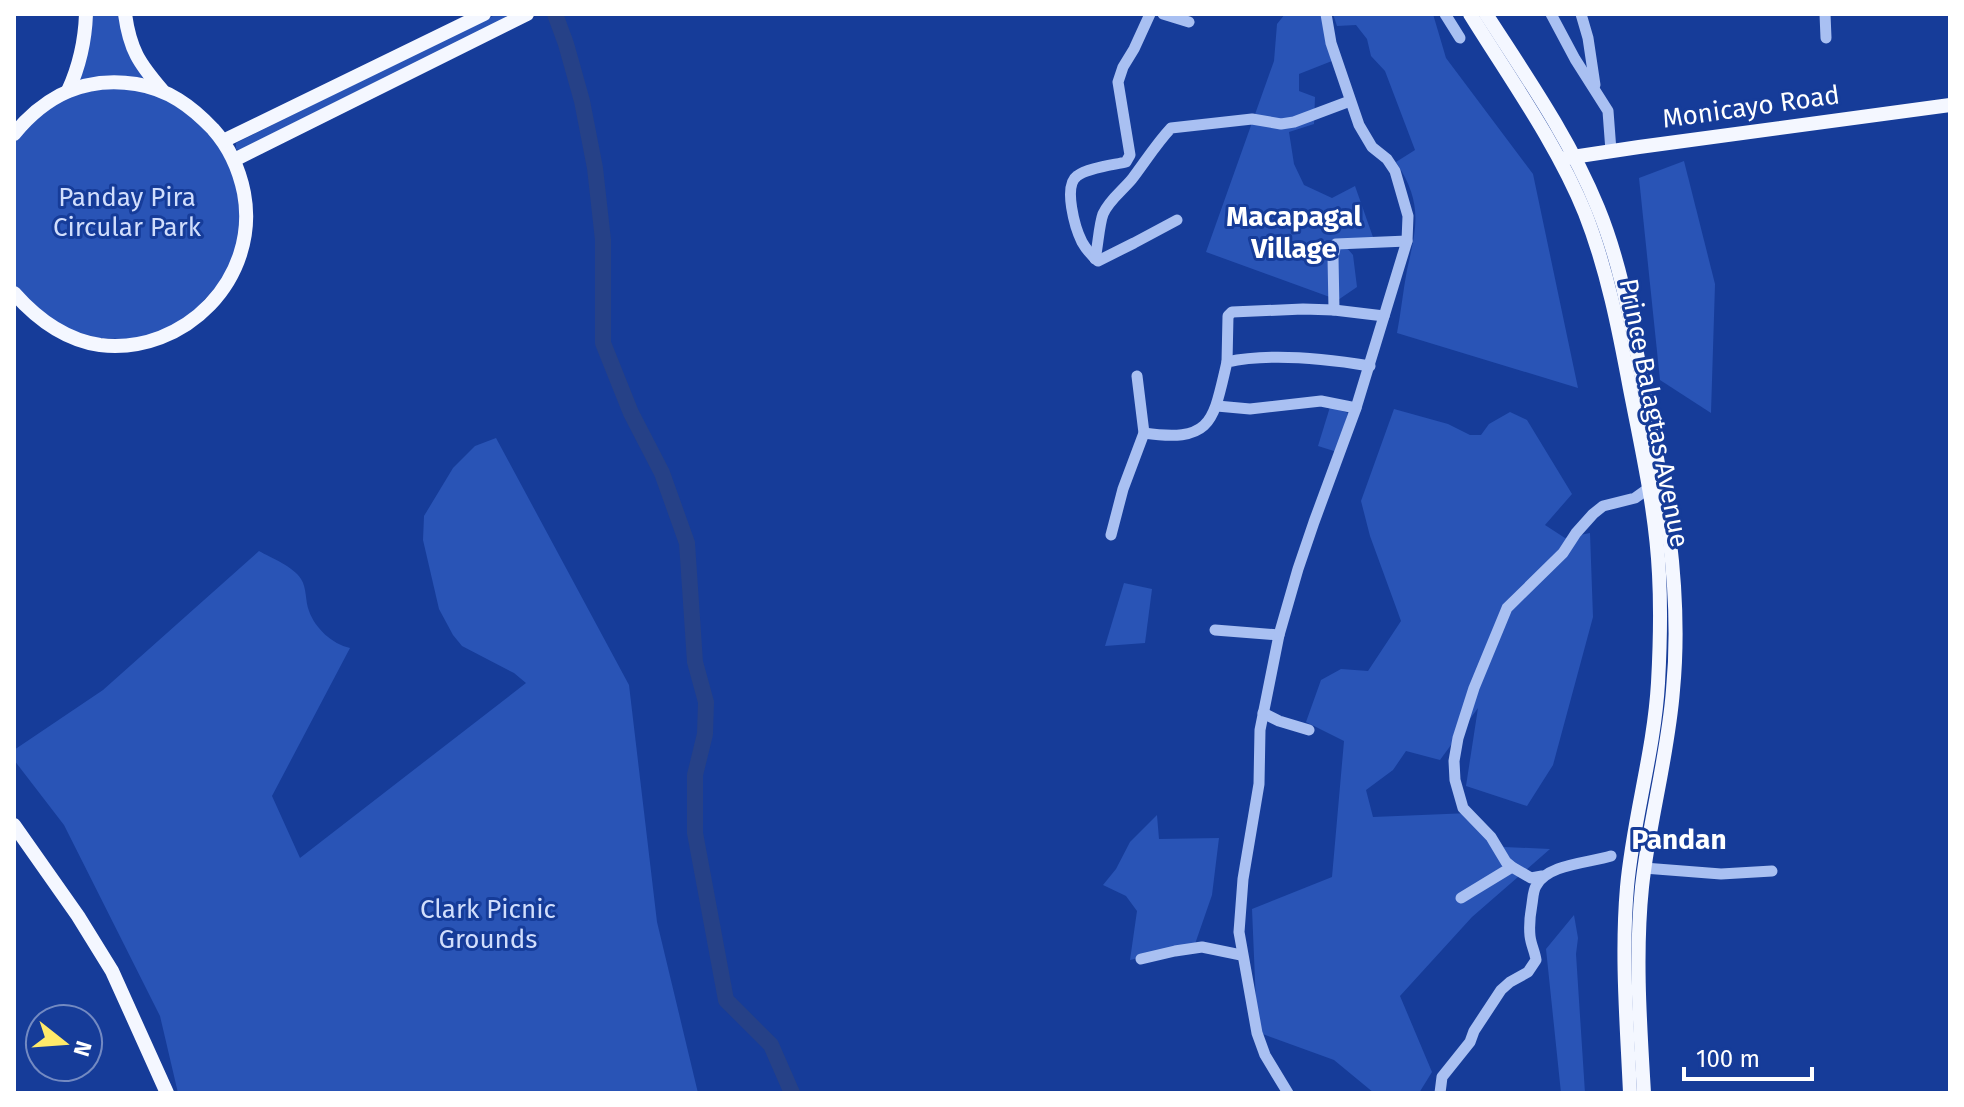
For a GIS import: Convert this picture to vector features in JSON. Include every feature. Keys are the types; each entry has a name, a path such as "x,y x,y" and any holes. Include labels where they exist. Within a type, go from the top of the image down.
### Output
{"main road":[{"path":"68,91 82,55 86,14"},
{"path":"125,14 128,38 137,58 162,90"},
{"path":"223,141 484,14"},
{"name":"Prince Balagtas Avenue","path":"1470,14 1599,209 1623,285 1663,485 1676,632 1673,690 1644,868 1639,930 1644,1093"},
{"name":"Prince Balagtas Avenue","path":"1486,14 1555,123 1598,252 1623,352 1649,488 1659,572 1660,644 1653,731 1627,887 1625,982 1630,1093"},
{"path":"234,160 524,15"},
{"path":"14,134 26,119 46,103 90,83 137,84 162,90 196,111 223,141 234,160 246,206 246,235 228,283 195,318 147,343 122,346 73,338 51,327 14,294"},
{"name":"Monicayo Road","path":"1566,158 1950,105"},
{"path":"14,825 78,916 112,971 167,1093"}],"street":[{"path":"1150,14 1118,82 1130,155 1126,162 1081,173 1074,178 1070,184 1071,205 1081,240 1095,259 1102,260 1177,220"},
{"path":"1163,14 1189,22"},
{"path":"1288,1093 1265,1055 1257,1033 1239,932 1243,879 1259,784 1259,742 1279,635 1314,522 1370,366 1407,241 1408,216 1395,171 1387,159 1372,147 1359,125 1331,43 1326,14"},
{"path":"1445,14 1460,38"},
{"path":"1551,14 1608,111 1611,151"},
{"path":"1581,14 1596,90"},
{"path":"1825,14 1826,38"},
{"path":"1095,259 1106,209 1171,128 1252,119 1281,124 1350,101"},
{"path":"1334,310 1333,257 1336,244 1407,241"},
{"path":"1144,433 1165,436 1195,432 1205,427 1217,406 1227,362 1229,313 1334,310 1384,316"},
{"path":"1227,362 1324,359 1370,366"},
{"path":"1111,535 1123,489 1144,433 1137,376"},
{"path":"1217,406 1250,409 1321,401 1356,408"},
{"path":"1611,856 1564,866 1531,878 1512,867 1491,837 1463,808 1455,780 1454,761 1474,688 1507,608 1563,553 1593,514 1603,506 1628,501 1649,488"},
{"path":"1215,630 1279,635"},
{"path":"1263,713 1309,730"},
{"path":"1461,898 1512,867"},
{"path":"1644,868 1721,874 1772,871"},
{"path":"1440,1093 1442,1077 1470,1042 1501,990 1528,972 1536,960 1531,947 1530,922 1535,888 1542,876"},
{"path":"1141,959 1202,947 1241,955"}],"green space":[{"path":"91,14 119,14 146,79 118,76 74,84"},
{"path":"497,14 510,14 484,31 236,149 236,143"},
{"path":"1285,14 1330,14 1337,59 1299,74 1299,91 1315,97 1314,124 1289,132 1294,164 1304,185 1332,198 1355,186 1374,240 1341,241 1353,255 1357,287 1338,300 1206,252 1274,61 1277,24"},
{"path":"1333,14 1433,14 1446,58 1533,174 1578,388 1397,333 1415,215 1411,190 1396,162 1415,150 1385,71 1371,56 1367,39 1356,25 1337,26"},
{"name":"Panday Pira Circular Park","path":"123,87 154,92 202,123 224,153 236,179 241,241 230,271 188,318 160,333 129,339 98,338 67,329 40,313 14,283 14,142 35,118 55,104 88,92"},
{"path":"1684,161 1715,284 1711,413 1660,380 1639,178"},
{"path":"1330,407 1348,413 1337,452 1318,446"},
{"path":"1394,409 1448,424 1470,435 1481,435 1489,424 1510,412 1527,420 1572,494 1545,525 1565,538 1590,533 1593,617 1553,765 1527,806 1466,786 1478,708 1440,760 1406,751 1393,770 1366,790 1373,817 1470,813 1504,847 1550,849 1472,917 1400,996 1432,1072 1419,1093 1374,1093 1334,1060 1260,1033 1252,909 1332,877 1344,741 1306,722 1321,680 1341,669 1368,671 1401,621 1370,536 1361,501"},
{"name":"Clark Picnic Grounds","path":"496,438 629,685 657,922 698,1093 178,1093 160,1016 64,825 14,760 14,750 103,690 259,551 297,574 303,583 315,623 331,639 350,648 272,796 300,858 526,683 514,673 462,646 453,635 439,609 423,540 424,516 453,468 475,446"},
{"path":"1124,583 1152,589 1145,643 1105,646"},
{"path":"1157,815 1159,839 1219,838 1212,895 1195,944 1130,960 1137,911 1126,896 1103,885 1116,869 1130,842"},
{"path":"1574,915 1578,938 1576,954 1585,1093 1561,1093 1546,949"}],"waterway":[{"path":"555,14 582,101 595,168 603,240 603,343 631,413 662,473 687,543 695,662 706,702 705,734 695,775 695,833 726,1000 771,1045 792,1093"}],"district":[{"name":"Macapagal Village","path":"1294,232"},
{"name":"Pandan","path":"1679,839"}]}
